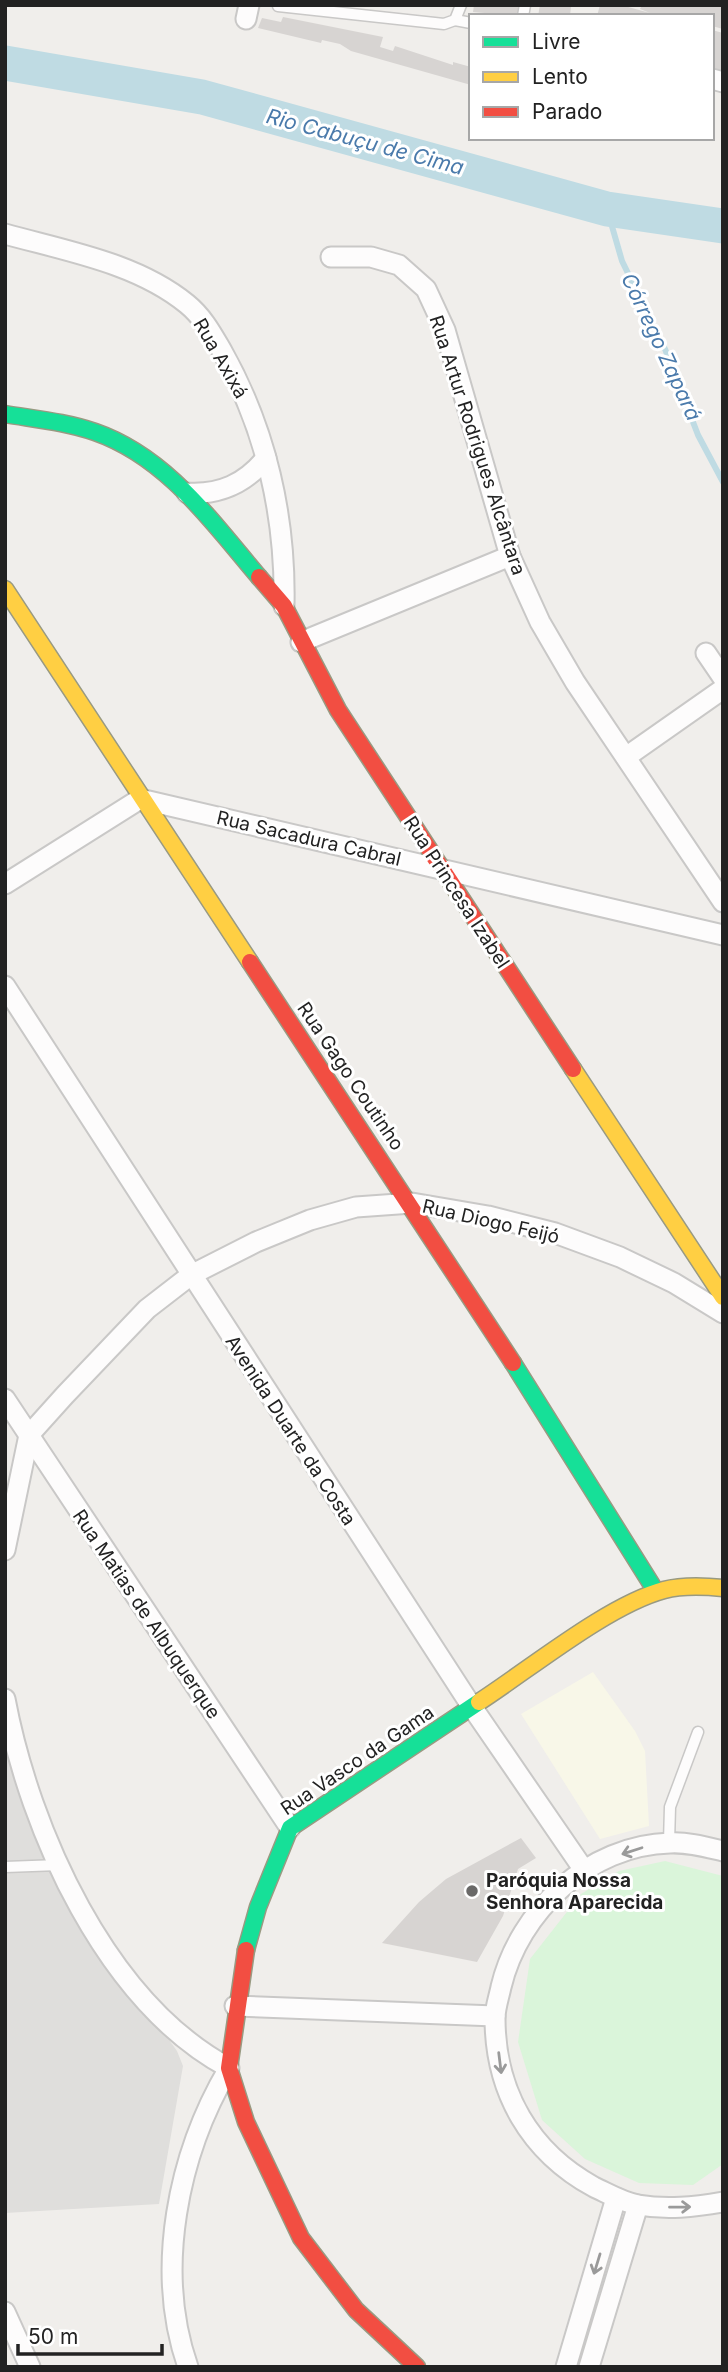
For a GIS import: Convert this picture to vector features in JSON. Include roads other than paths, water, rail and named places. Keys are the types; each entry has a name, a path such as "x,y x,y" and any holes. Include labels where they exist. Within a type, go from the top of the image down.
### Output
{"street":[{"name":"Rua Axixá","path":"5,234 112,264 188,304 208,326 251,409 266,458 277,508 285,570 284,606"},
{"name":"Rua Artur Rodrigues Alcântara","path":"331,257 371,257 399,265 426,289 445,330 510,556 547,634 575,682 723,902"},
{"name":"Rua Princesa Izabel","path":"5,415 61,423 121,442 145,456 187,493 284,606 338,710 723,1297"},
{"path":"187,493 205,494 239,483 266,458"},
{"path":"301,642 510,556"},
{"name":"Rua Gago Coutinho","path":"5,589 140,799 412,1203 536,1395 655,1590"},
{"path":"626,757 722,679 706,653"},
{"path":"5,884 140,799"},
{"name":"Rua Sacadura Cabral","path":"140,799 723,935"},
{"name":"Avenida Duarte da Costa","path":"5,986 472,1707 584,1870"},
{"name":"Rua Diogo Feijó","path":"29,1435 147,1309 191,1275 256,1242 310,1220 356,1207 412,1203 488,1216 555,1233 620,1257 674,1283 723,1313"},
{"name":"Rua Matias de Albuquerque","path":"5,1399 290,1828"},
{"path":"5,1550 29,1435"},
{"path":"655,1590 723,1588"},
{"name":"Rua Vasco da Gama","path":"229,2068 235,2006 258,1907 290,1828 573,1638 655,1590"},
{"path":"5,1699 12,1734 30,1789 60,1865 101,1943 134,1990 177,2035 229,2068 246,2122 302,2238 356,2310 417,2367"},
{"path":"723,1851 669,1842 636,1848 584,1870 538,1908 508,1958 495,2016 501,2074 525,2128 565,2171 616,2198 638,2204 683,2208 723,2202"},
{"path":"235,2006 495,2016"},
{"path":"188,2367 175,2309 173,2266 181,2188 199,2124 229,2068"},
{"path":"566,2367 616,2198"},
{"path":"589,2367 638,2204"},
{"path":"5,2312 30,2367"}],"lane":[{"path":"455,20 461,5"},
{"path":"278,6 444,24 455,20 469,23"},
{"path":"669,1842 670,1807 698,1732"},
{"path":"5,1867 60,1865"}],"waterway":[{"name":"Rio Cabuçu de Cima","path":"5,63 202,97 607,209 723,226"},
{"name":"Córrego Zapará","path":"607,209 622,261 665,349 698,435 723,482"}],"place":[{"name":"Paróquia Nossa Senhora Aparecida","path":"472,1891"}]}
